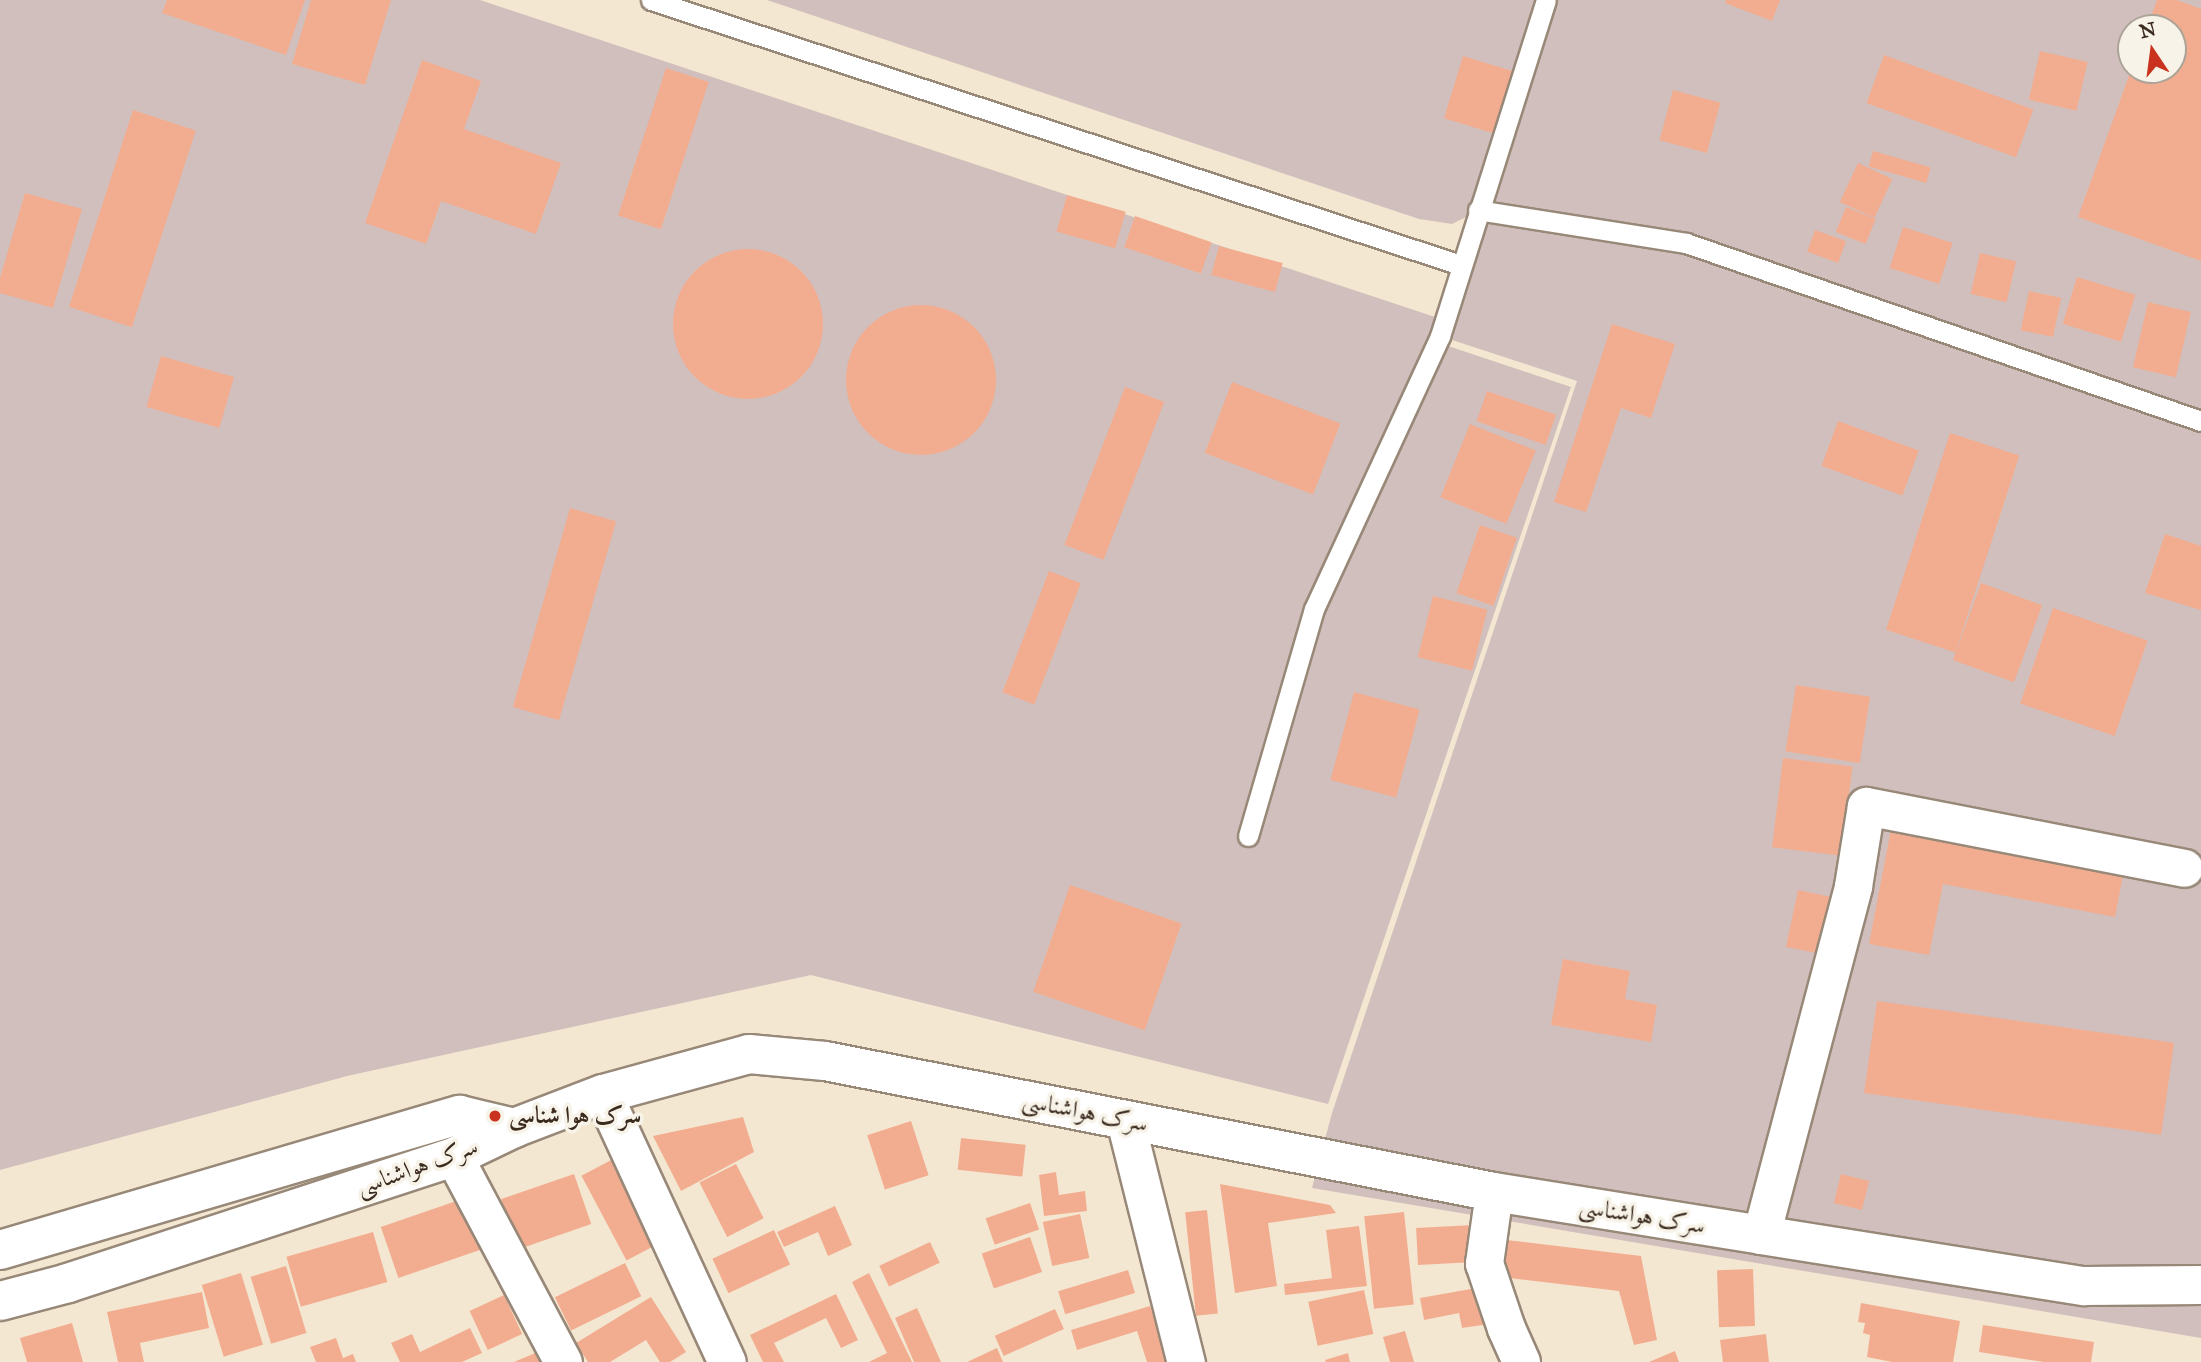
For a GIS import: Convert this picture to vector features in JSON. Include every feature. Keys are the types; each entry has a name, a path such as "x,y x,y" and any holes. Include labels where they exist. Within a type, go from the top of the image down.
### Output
{"street":[{"path":"1761,1235 1853,886 1866,806 2184,867"},
{"name":"سرک هواشناسی","path":"0,1301 68,1283 454,1157 514,1128 603,1094 749,1054 825,1061 1494,1192 1761,1235 2084,1286 2201,1285"},
{"path":"603,1094 727,1362"},
{"path":"0,1250 460,1115 514,1128"},
{"path":"1125,1120 1186,1362"},
{"path":"454,1157 563,1362"},
{"path":"1494,1192 1484,1263 1521,1362"}],"lane":[{"path":"651,0 1461,265"},
{"path":"1248,836 1314,609 1440,336 1546,0"},
{"path":"1478,210 1686,243 2201,421"}],"shaded area":[{"path":"0,0 480,0 1435,317 1430,340 1571,387 1328,1104 811,975 347,1076 0,1170"},
{"path":"767,0 2201,0 2201,1338 1312,1188 1332,1113 1577,381 1440,336 1478,211 1452,224 1419,219"}],"building":[{"path":"167,0 305,0 286,55 162,13"},
{"path":"311,0 391,0 365,85 292,64"},
{"path":"1726,0 1780,0 1772,21 1725,3"},
{"path":"2157,0 2177,0 2201,9 2201,261 2078,217 2126,84 2187,84 2187,14 2152,14"},
{"path":"2040,51 2088,62 2076,111 2029,100"},
{"path":"1884,55 2033,109 2016,157 1867,103"},
{"path":"1463,56 1516,72 1497,134 1444,118"},
{"path":"422,60 481,81 464,129 561,163 536,234 441,201 426,244 365,223"},
{"path":"666,68 709,82 661,229 618,215"},
{"path":"1673,90 1720,103 1707,153 1660,140"},
{"path":"133,110 196,130 132,327 69,307"},
{"path":"1873,151 1931,168 1926,183 1869,166"},
{"path":"1858,163 1892,179 1874,218 1840,202"},
{"path":"25,193 82,209 53,308 0,293 0,278"},
{"path":"1067,195 1126,212 1115,248 1057,232"},
{"path":"1846,207 1876,219 1866,244 1836,232"},
{"path":"1135,216 1212,242 1201,274 1124,247"},
{"path":"1903,227 1952,243 1939,284 1890,268"},
{"path":"1815,230 1846,241 1838,263 1807,252"},
{"path":"1219,246 1283,263 1275,292 1211,275"},
{"path":"748,249 777,254 801,271 818,295 823,324 818,353 801,377 777,394 748,399 719,394 695,377 678,353 673,324 678,295 695,271 719,254"},
{"path":"1980,253 2016,261 2007,302 1971,294"},
{"path":"2077,277 2135,295 2121,342 2063,324"},
{"path":"2029,291 2061,298 2053,337 2021,330"},
{"path":"2148,302 2191,312 2176,377 2133,367"},
{"path":"921,305 950,311 963,317 974,327 984,338 990,351 996,380 990,409 984,422 974,433 963,443 950,449 921,455 892,449 879,443 868,433 858,422 852,409 846,380 852,351 858,338 868,327 879,317 892,311"},
{"path":"1612,324 1675,344 1651,418 1621,408 1586,512 1554,502"},
{"path":"161,356 234,377 219,428 146,407"},
{"path":"1232,382 1340,424 1313,495 1205,453"},
{"path":"1125,387 1164,402 1104,560 1064,545"},
{"path":"1487,391 1556,415 1546,445 1477,421"},
{"path":"1838,421 1919,450 1902,496 1822,466"},
{"path":"1470,424 1536,451 1506,524 1440,497"},
{"path":"1950,433 2019,456 1955,652 1886,630"},
{"path":"570,508 616,521 559,720 513,707"},
{"path":"1480,525 1517,538 1493,606 1457,593"},
{"path":"2165,534 2201,546 2201,610 2145,593"},
{"path":"1049,571 1081,583 1034,705 1002,692"},
{"path":"1981,583 2042,605 2014,682 1953,660"},
{"path":"1433,596 1487,610 1472,671 1418,657"},
{"path":"2053,608 2148,641 2115,736 2020,703"},
{"path":"1796,685 1870,697 1860,763 1786,751"},
{"path":"1354,692 1420,710 1396,797 1330,780"},
{"path":"1783,758 1852,767 1842,856 1772,847"},
{"path":"1892,824 2124,870 2115,917 1943,884 1929,955 1869,944"},
{"path":"1070,885 1182,923 1145,1030 1033,992"},
{"path":"1798,890 1831,897 1819,954 1786,947"},
{"path":"1563,959 1630,971 1625,999 1657,1005 1651,1042 1551,1025"},
{"path":"1877,1001 2174,1043 2161,1135 1864,1093"},
{"path":"743,1117 754,1152 681,1191 653,1136"},
{"path":"911,1121 929,1175 885,1189 867,1135"},
{"path":"961,1138 1026,1145 1022,1177 958,1170"},
{"path":"615,1158 660,1243 627,1261 581,1176"},
{"path":"736,1164 764,1218 727,1237 699,1183"},
{"path":"1056,1172 1059,1195 1085,1191 1087,1211 1044,1216 1039,1175"},
{"path":"574,1174 591,1224 518,1249 501,1199"},
{"path":"1841,1174 1869,1181 1862,1210 1834,1203"},
{"path":"1220,1184 1330,1205 1336,1213 1268,1223 1277,1286 1235,1293"},
{"path":"465,1198 483,1249 398,1278 381,1227"},
{"path":"1030,1203 1039,1229 995,1245 986,1218"},
{"path":"835,1206 852,1245 828,1256 818,1232 784,1247 777,1232"},
{"path":"1207,1210 1218,1313 1196,1316 1185,1212"},
{"path":"1404,1212 1414,1304 1374,1309 1364,1216"},
{"path":"1080,1214 1089,1258 1052,1266 1043,1222"},
{"path":"1473,1225 1475,1262 1418,1265 1416,1228"},
{"path":"1359,1226 1367,1286 1285,1295 1284,1284 1332,1278 1326,1230"},
{"path":"774,1230 790,1264 728,1293 712,1259"},
{"path":"373,1232 387,1282 301,1307 286,1257"},
{"path":"1030,1237 1042,1272 994,1289 982,1254"},
{"path":"1498,1239 1641,1256 1657,1340 1634,1345 1619,1291 1493,1276"},
{"path":"930,1242 940,1263 889,1287 879,1266"},
{"path":"625,1263 641,1296 571,1330 555,1297"},
{"path":"286,1266 306,1333 271,1344 251,1277"},
{"path":"1753,1269 1755,1326 1719,1327 1717,1270"},
{"path":"1128,1270 1135,1293 1065,1314 1058,1291"},
{"path":"241,1273 263,1345 224,1357 202,1285"},
{"path":"869,1273 912,1362 869,1362 887,1353 852,1282"},
{"path":"1482,1287 1489,1324 1462,1328 1459,1313 1424,1320 1420,1298"},
{"path":"1364,1290 1373,1334 1318,1346 1308,1302"},
{"path":"202,1292 209,1328 140,1343 144,1362 118,1362 107,1312"},
{"path":"836,1294 858,1340 841,1348 826,1318 774,1343 784,1362 763,1362 750,1335"},
{"path":"504,1295 522,1334 488,1350 470,1311"},
{"path":"651,1297 686,1352 670,1362 660,1362 646,1340 610,1362 588,1362 576,1343"},
{"path":"1861,1303 1960,1321 1953,1362 1892,1362 1867,1357 1870,1335 1863,1333 1865,1323 1858,1322"},
{"path":"1150,1306 1170,1362 1147,1362 1137,1331 1077,1350 1071,1330"},
{"path":"917,1308 941,1362 914,1362 895,1318"},
{"path":"1055,1309 1064,1329 1004,1356 995,1336"},
{"path":"72,1323 83,1362 27,1362 20,1338"},
{"path":"1983,1325 2094,1342 2091,1362 2044,1362 1979,1352"},
{"path":"470,1328 482,1353 462,1362 400,1362 391,1343 412,1334 420,1352"},
{"path":"1405,1331 1414,1362 1390,1362 1383,1337"},
{"path":"1766,1334 1769,1362 1723,1362 1720,1340"},
{"path":"336,1338 343,1358 353,1354 356,1362 316,1362 310,1347"},
{"path":"997,1348 1003,1362 967,1362"},
{"path":"540,1351 545,1362 514,1362"},
{"path":"1675,1351 1679,1362 1649,1362"},
{"path":"1348,1353 1350,1362 1325,1360"}],"place":[{"name":"سرک هوا شناسی","path":"495,1116"}]}
